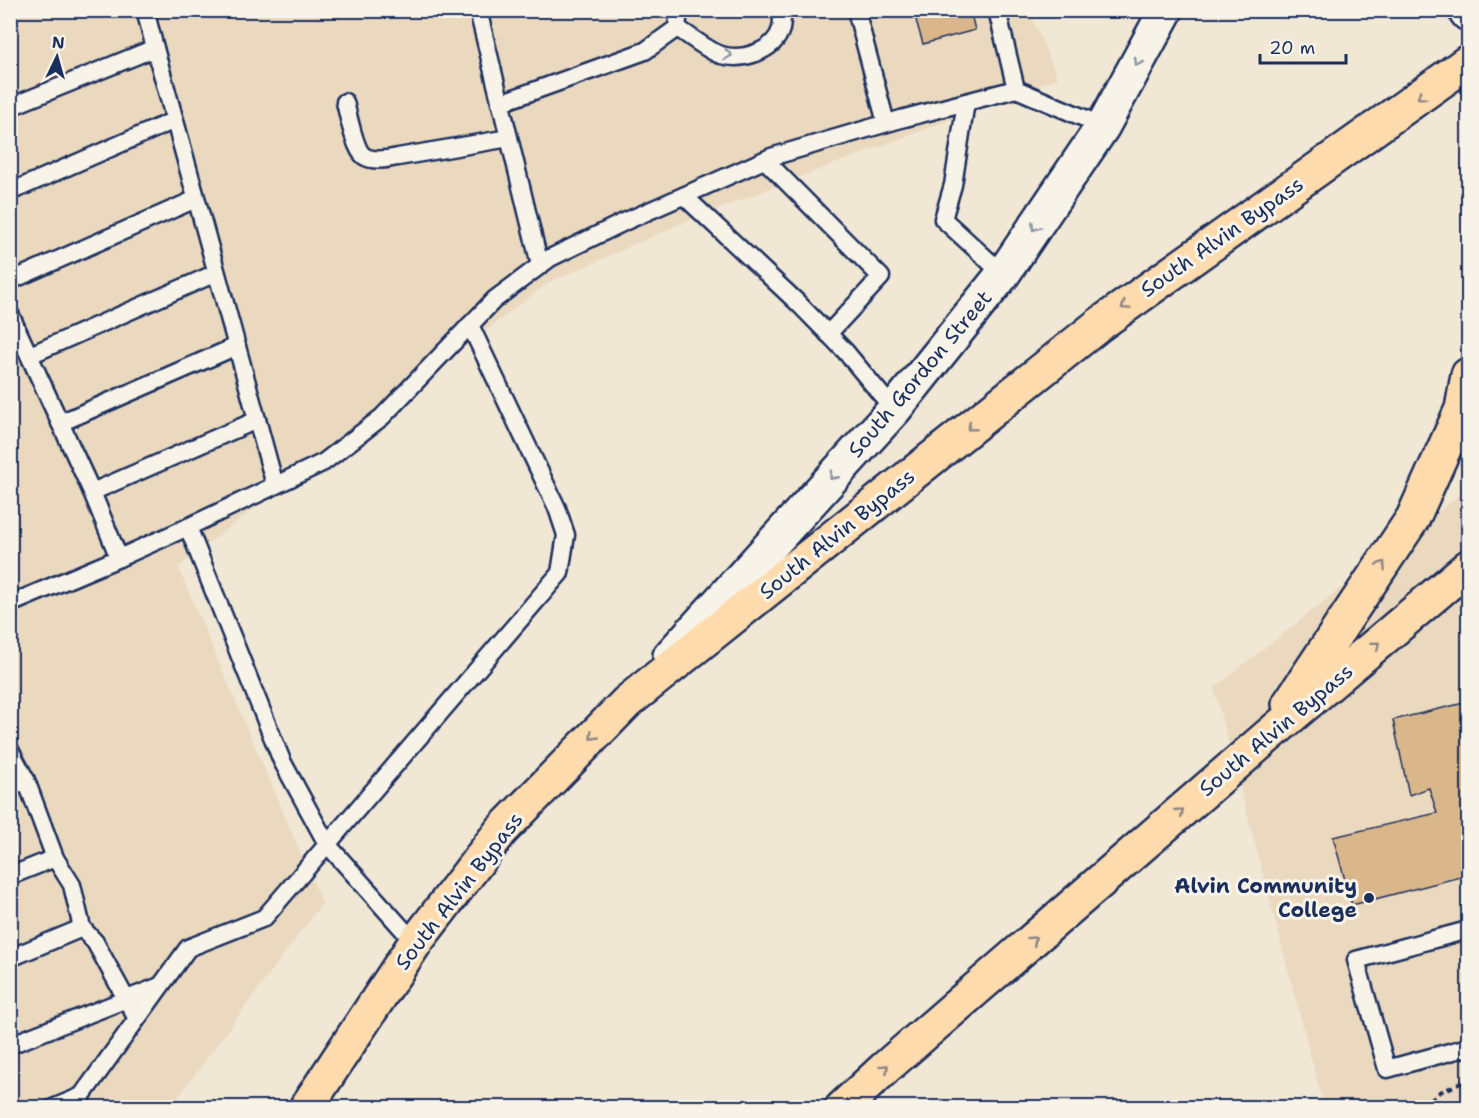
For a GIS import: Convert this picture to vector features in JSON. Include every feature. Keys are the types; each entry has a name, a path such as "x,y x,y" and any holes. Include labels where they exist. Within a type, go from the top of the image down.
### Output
{"main road":[{"name":"South Gordon Street","path":"627,702 894,410 1003,274 1103,126 1166,10"},
{"path":"1465,10 1468,14"},
{"name":"South Alvin Bypass","path":"306,1107 415,943 501,831 627,702 1100,324 1468,63"},
{"path":"1268,736 1413,518 1462,409 1468,375"},
{"name":"South Alvin Bypass","path":"842,1107 1268,736 1468,567"}],"lane":[{"path":"145,10 274,485"},
{"path":"478,10 540,265"},
{"path":"500,103 645,51 677,28 679,10"},
{"path":"677,28 722,55 752,55 772,43 780,31 783,10"},
{"path":"856,10 886,123"},
{"path":"997,10 1016,89"},
{"path":"10,107 155,48"},
{"path":"10,604 188,527 324,462 382,417 494,300 550,258 771,157 886,123 1016,89 1103,126"},
{"path":"345,102 357,146 362,156 370,159 398,157 509,138"},
{"path":"966,102 953,185 943,219 1003,274"},
{"path":"10,192 175,120"},
{"path":"765,160 881,277 828,334"},
{"path":"684,196 798,303 845,351 894,410"},
{"path":"10,281 196,199"},
{"path":"30,356 216,273"},
{"path":"10,314 92,492 119,558"},
{"path":"53,1107 77,1102 188,948 264,918 560,573 566,535 557,508 470,325"},
{"path":"60,423 237,346"},
{"path":"92,492 257,420"},
{"path":"188,527 282,761 327,844 415,943"},
{"path":"10,750 18,784 55,858 72,885 82,928 94,942 136,1019"},
{"path":"10,876 55,858"},
{"path":"10,958 82,928"},
{"path":"1468,930 1356,960 1387,1069 1468,1047"},
{"path":"10,1045 161,986"}],"path":[{"path":"1423,1107 1440,1092 1468,1080"}],"shaded area":[{"path":"10,11 1029,11 1058,78 689,220 548,283 178,567 322,903 171,1107 11,1107"},
{"name":"Alvin Community College","path":"1468,488 1468,1107 1324,1107 1214,688"}],"building":[{"path":"913,10 970,10 975,30 923,44"},
{"path":"1468,702 1468,875 1352,905 1333,837 1437,813 1429,788 1409,795 1393,720"}],"place":[{"name":"Alvin Community College","path":"1369,898"}]}
